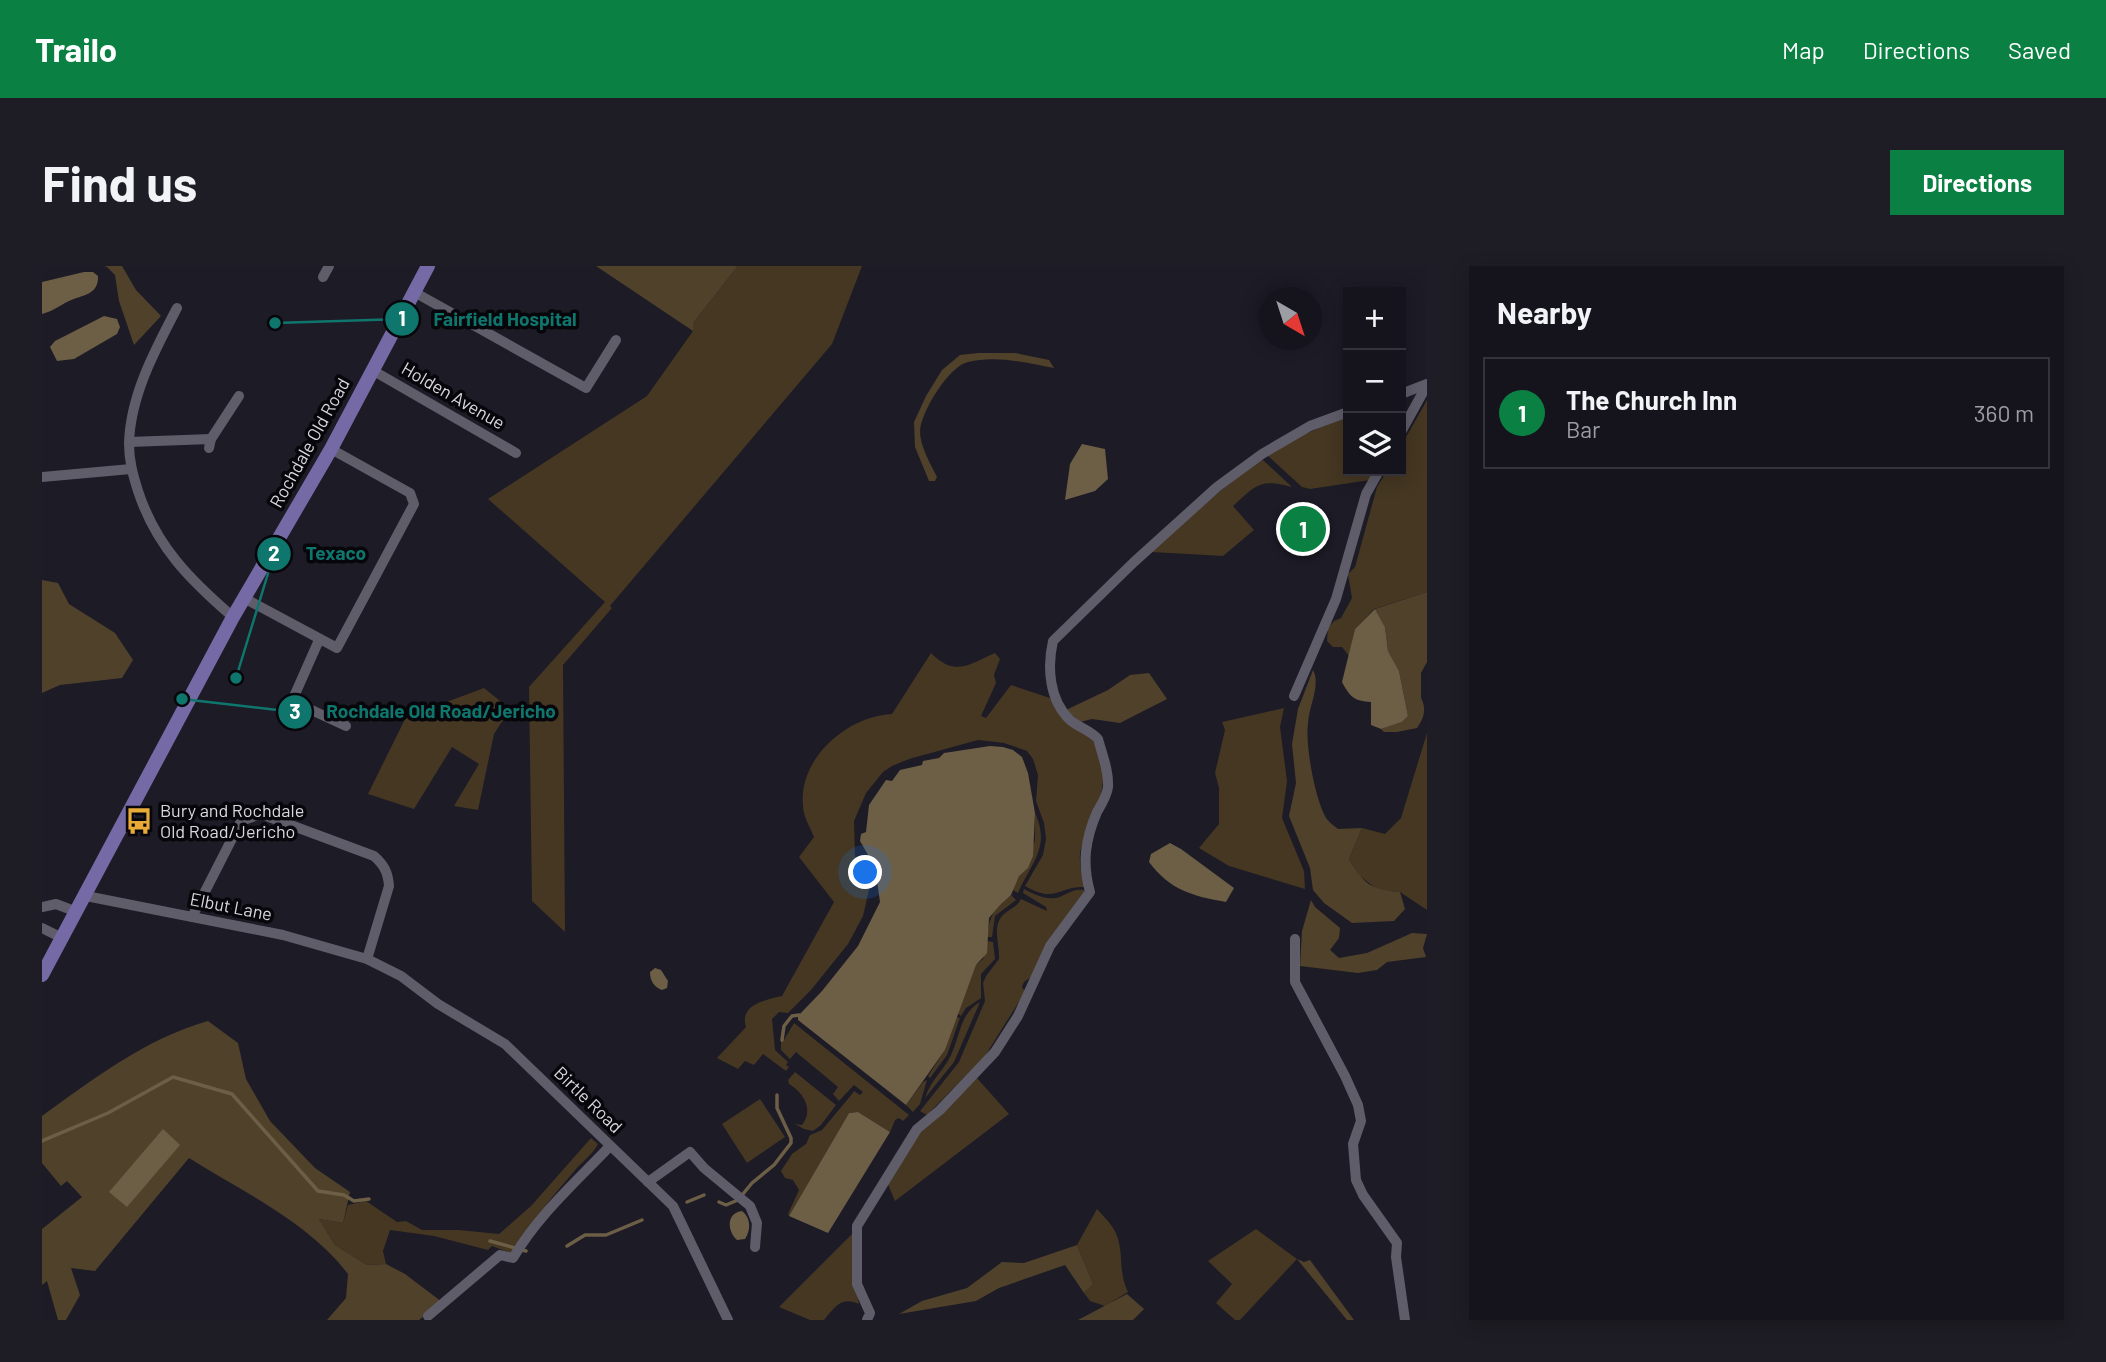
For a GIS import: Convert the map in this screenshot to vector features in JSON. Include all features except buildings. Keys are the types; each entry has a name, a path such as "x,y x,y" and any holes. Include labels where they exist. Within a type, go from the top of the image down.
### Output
{"main road":[{"name":"Rochdale Old Road","path":"42,975 233,617 331,449 428,266"}],"street":[{"path":"414,292 586,388 616,340"},
{"path":"177,308 149,365 137,399 129,442 131,468 145,514 164,548 203,592 233,617"},
{"name":"Holden Avenue","path":"372,370 516,453"},
{"path":"1406,392 1427,384"},
{"path":"1406,423 1427,384"},
{"path":"129,442 210,443 239,396"},
{"path":"867,1320 870,1314 857,1284 857,1226 917,1129 940,1110 995,1052 1018,1016 1050,946 1090,892 1085,878 1084,856 1090,828 1108,790 1107,775 1098,739 1071,720 1056,699 1051,677 1053,641 1151,546 1217,487 1262,454 1310,426 1345,413"},
{"path":"244,598 337,648 414,504 410,493 331,449"},
{"path":"42,477 131,468"},
{"path":"1294,696 1336,599 1366,495 1376,476"},
{"path":"319,640 292,701 346,726"},
{"path":"192,917 241,821 261,814 374,856 381,863 388,873 390,886 367,959"},
{"name":"Elbut Lane","path":"86,896 283,935 367,959"},
{"path":"42,907 56,904 77,912"},
{"path":"42,928 62,939"},
{"path":"1295,939 1295,982 1358,1105 1361,1121 1353,1144 1356,1180 1363,1195 1397,1243 1396,1257 1405,1320"},
{"name":"Birtle Road","path":"367,959 401,976 438,1004 504,1043 673,1206 728,1320"},
{"path":"429,1316 500,1255 513,1258 550,1206 610,1146"},
{"path":"648,1182 690,1152 704,1168 746,1202 757,1223 755,1247"}],"shaded area":[{"path":"104,266 122,266 136,290 161,316 134,345 119,301 115,275"},
{"path":"596,266 738,266 693,323 693,331"},
{"path":"738,266 862,266 832,344 563,665 565,932 532,901 529,687 605,602 488,499 647,396 693,331 693,323"},
{"path":"93,272 98,276 93,291 42,314 42,282"},
{"path":"104,316 117,319 120,327 117,334 74,359 57,361 50,347 55,341"},
{"path":"1015,353 1049,360 1054,368 990,359 968,362 953,372 937,391 925,413 920,431 926,454 937,477 935,481 929,481 915,447 914,422 942,370 960,355"},
{"path":"1427,400 1427,592 1374,609 1355,629 1349,656 1342,647 1333,647 1327,641 1328,628 1341,618 1352,598 1348,574 1355,567 1377,487 1384,476 1406,476 1406,437"},
{"path":"1343,418 1343,476 1372,476 1370,480 1310,489 1302,487 1267,455 1305,434"},
{"path":"1082,444 1105,449 1108,479 1095,491 1065,500 1070,464"},
{"path":"1263,460 1292,487 1273,483 1259,485 1233,506 1254,530 1223,556 1152,552 1180,523"},
{"path":"42,580 58,583 69,604 115,633 133,660 122,678 60,685 42,693"},
{"path":"1427,592 1427,662 1421,673 1423,717 1417,728 1384,732 1381,729 1402,722 1408,716 1399,671 1388,651 1385,627 1375,609"},
{"path":"1375,609 1385,627 1388,651 1399,671 1408,716 1402,722 1381,729 1371,725 1371,702 1353,697 1342,682 1355,629"},
{"path":"931,653 947,665 955,667 969,665 995,653 1000,659 994,675 996,683 981,716 986,718 1011,685 1053,699 1091,738 1101,761 1103,783 1098,805 1082,844 1080,866 1085,887 1044,894 1025,886 1043,855 1046,839 1044,823 1036,801 1038,775 1033,759 1027,751 1004,743 978,740 892,766 883,772 866,793 854,821 855,857 869,890 863,916 848,944 811,990 788,1013 779,1012 772,1019 775,1050 788,1062 786,1065 789,1067 786,1071 763,1054 754,1065 745,1061 738,1069 717,1058 746,1027 746,1013 750,1008 782,996 834,902 799,857 814,837 803,810 808,772 829,743 843,732 858,723 892,714"},
{"path":"1313,670 1316,682 1307,733 1309,758 1318,798 1326,818 1338,829 1362,828 1349,859 1369,884 1382,890 1400,892 1405,909 1394,921 1352,923 1324,903 1313,890 1310,868 1289,816 1296,783 1292,744 1298,709"},
{"path":"1149,673 1167,699 1120,723 1092,719 1080,722 1066,710 1108,690 1130,675"},
{"path":"484,688 510,709 494,734 478,810 454,806 479,764 452,747 414,809 368,794 406,717"},
{"path":"1284,708 1280,727 1287,781 1282,818 1304,871 1305,889 1229,866 1199,848 1219,824 1219,788 1215,773 1225,730 1222,722"},
{"path":"1427,733 1427,910 1400,892 1378,890 1359,875 1349,859 1362,828 1385,834 1401,818"},
{"path":"990,746 1013,750 1022,757 1028,773 1035,813 1033,856 1028,868 1019,876 1011,895 989,918 987,953 976,965 945,1050 906,1105 798,1020 798,1016 858,946 880,902 875,867 860,841 861,834 866,832 869,805 886,780 892,781 900,770 922,765 923,761 939,758 944,753"},
{"path":"1035,813 1041,836 1040,845 1018,893 1013,890 1014,886 1035,841"},
{"path":"1170,843 1234,888 1226,902 1183,890 1157,872 1149,862 1151,854"},
{"path":"1024,889 1048,898 1057,898 1078,890 1084,890 1084,893 1030,978 1024,982 1022,987 1025,992 985,1056 927,1115 920,1111 959,1062 985,1001 983,983 999,959 997,930 1000,919 1021,899 1047,911 1046,907 1023,893"},
{"path":"1011,895 1016,900 995,916 992,937 988,937 993,913"},
{"path":"1311,900 1315,907 1340,928 1339,938 1330,950 1339,958 1367,953 1412,933 1427,934 1423,948 1426,957 1387,962 1377,970 1358,973 1300,966 1302,931"},
{"path":"987,941 993,942 995,959 981,974 981,998 966,1008 961,1016 957,1013 976,965 983,959"},
{"path":"655,968 661,970 668,981 667,988 662,990 653,983 650,972"},
{"path":"980,1002 954,1062 925,1098 951,1055 964,1019"},
{"path":"956,1017 960,1018 947,1055 930,1078 928,1076 945,1050"},
{"path":"208,1021 238,1043 246,1079 270,1121 315,1168 350,1192 343,1223 319,1219 335,1245 367,1265 386,1264 405,1274 442,1302 419,1320 327,1320 346,1298 348,1274 332,1255 274,1209 189,1158 95,1271 71,1268 80,1295 66,1320 58,1320 47,1281 42,1285 42,1229 82,1197 67,1181 61,1186 42,1163 42,1116 142,1049 185,1028"},
{"path":"794,1023 909,1115 903,1121 899,1118 895,1120 890,1132 858,1112 849,1113 789,1216 799,1190 793,1180 785,1178 781,1171 792,1154 806,1144 810,1135 822,1130 854,1091 860,1095 863,1092 854,1085 839,1101 833,1094 838,1087 796,1052 790,1059 781,1050 781,1041"},
{"path":"795,1072 836,1105 813,1131 795,1124 802,1125 806,1119 807,1108 803,1097 789,1084 788,1080"},
{"path":"976,1077 1009,1114 895,1201 887,1182 920,1131"},
{"path":"927,1080 920,1104 913,1112 906,1105"},
{"path":"760,1099 785,1137 747,1163 722,1124"},
{"path":"858,1112 890,1132 828,1233 789,1216 849,1113"},
{"path":"163,1129 180,1145 127,1207 109,1192"},
{"path":"591,1138 598,1144 596,1148 542,1210 511,1253 492,1246 488,1250 434,1236 390,1230 383,1251 386,1264 367,1265 335,1245 319,1219 343,1223 348,1205 366,1201 397,1222 406,1221 422,1230 499,1234 531,1206"},
{"path":"1097,1209 1117,1236 1128,1292 1105,1306 1090,1301 1084,1293 1093,1284 1077,1245"},
{"path":"742,1211 747,1217 749,1228 745,1239 737,1240 731,1232 730,1223 733,1215"},
{"path":"1256,1229 1297,1259 1240,1320 1235,1320 1216,1303 1232,1284 1208,1261"},
{"path":"855,1231 855,1284 859,1304 843,1302 824,1320 810,1320 779,1307"},
{"path":"1077,1245 1093,1284 1084,1293 1065,1265 999,1288 976,1301 899,1314 922,1301 967,1288 1002,1262 1024,1263"},
{"path":"1297,1259 1304,1262 1310,1260 1354,1320 1347,1320"},
{"path":"1127,1294 1144,1309 1133,1320 1078,1320"}],"waterway":[{"path":"782,1040 784,1026 792,1016 799,1015"},
{"path":"42,1141 108,1113 173,1077 232,1094 318,1191 344,1195 354,1201 369,1199"},
{"path":"719,1202 726,1205 738,1200 752,1183 774,1165 791,1143 777,1108 777,1095"},
{"path":"687,1202 704,1195"},
{"path":"567,1246 585,1235 606,1235 642,1220"},
{"path":"490,1241 526,1251"}],"place":[{"name":"Fairfield Hospital","path":"275,323"},
{"name":"The Church Inn","path":"1303,529"},
{"name":"Texaco","path":"236,678"},
{"name":"Rochdale Old Road/Jericho","path":"182,699"},
{"name":"Bury and Rochdale Old Road/Jericho","path":"139,821"}]}
